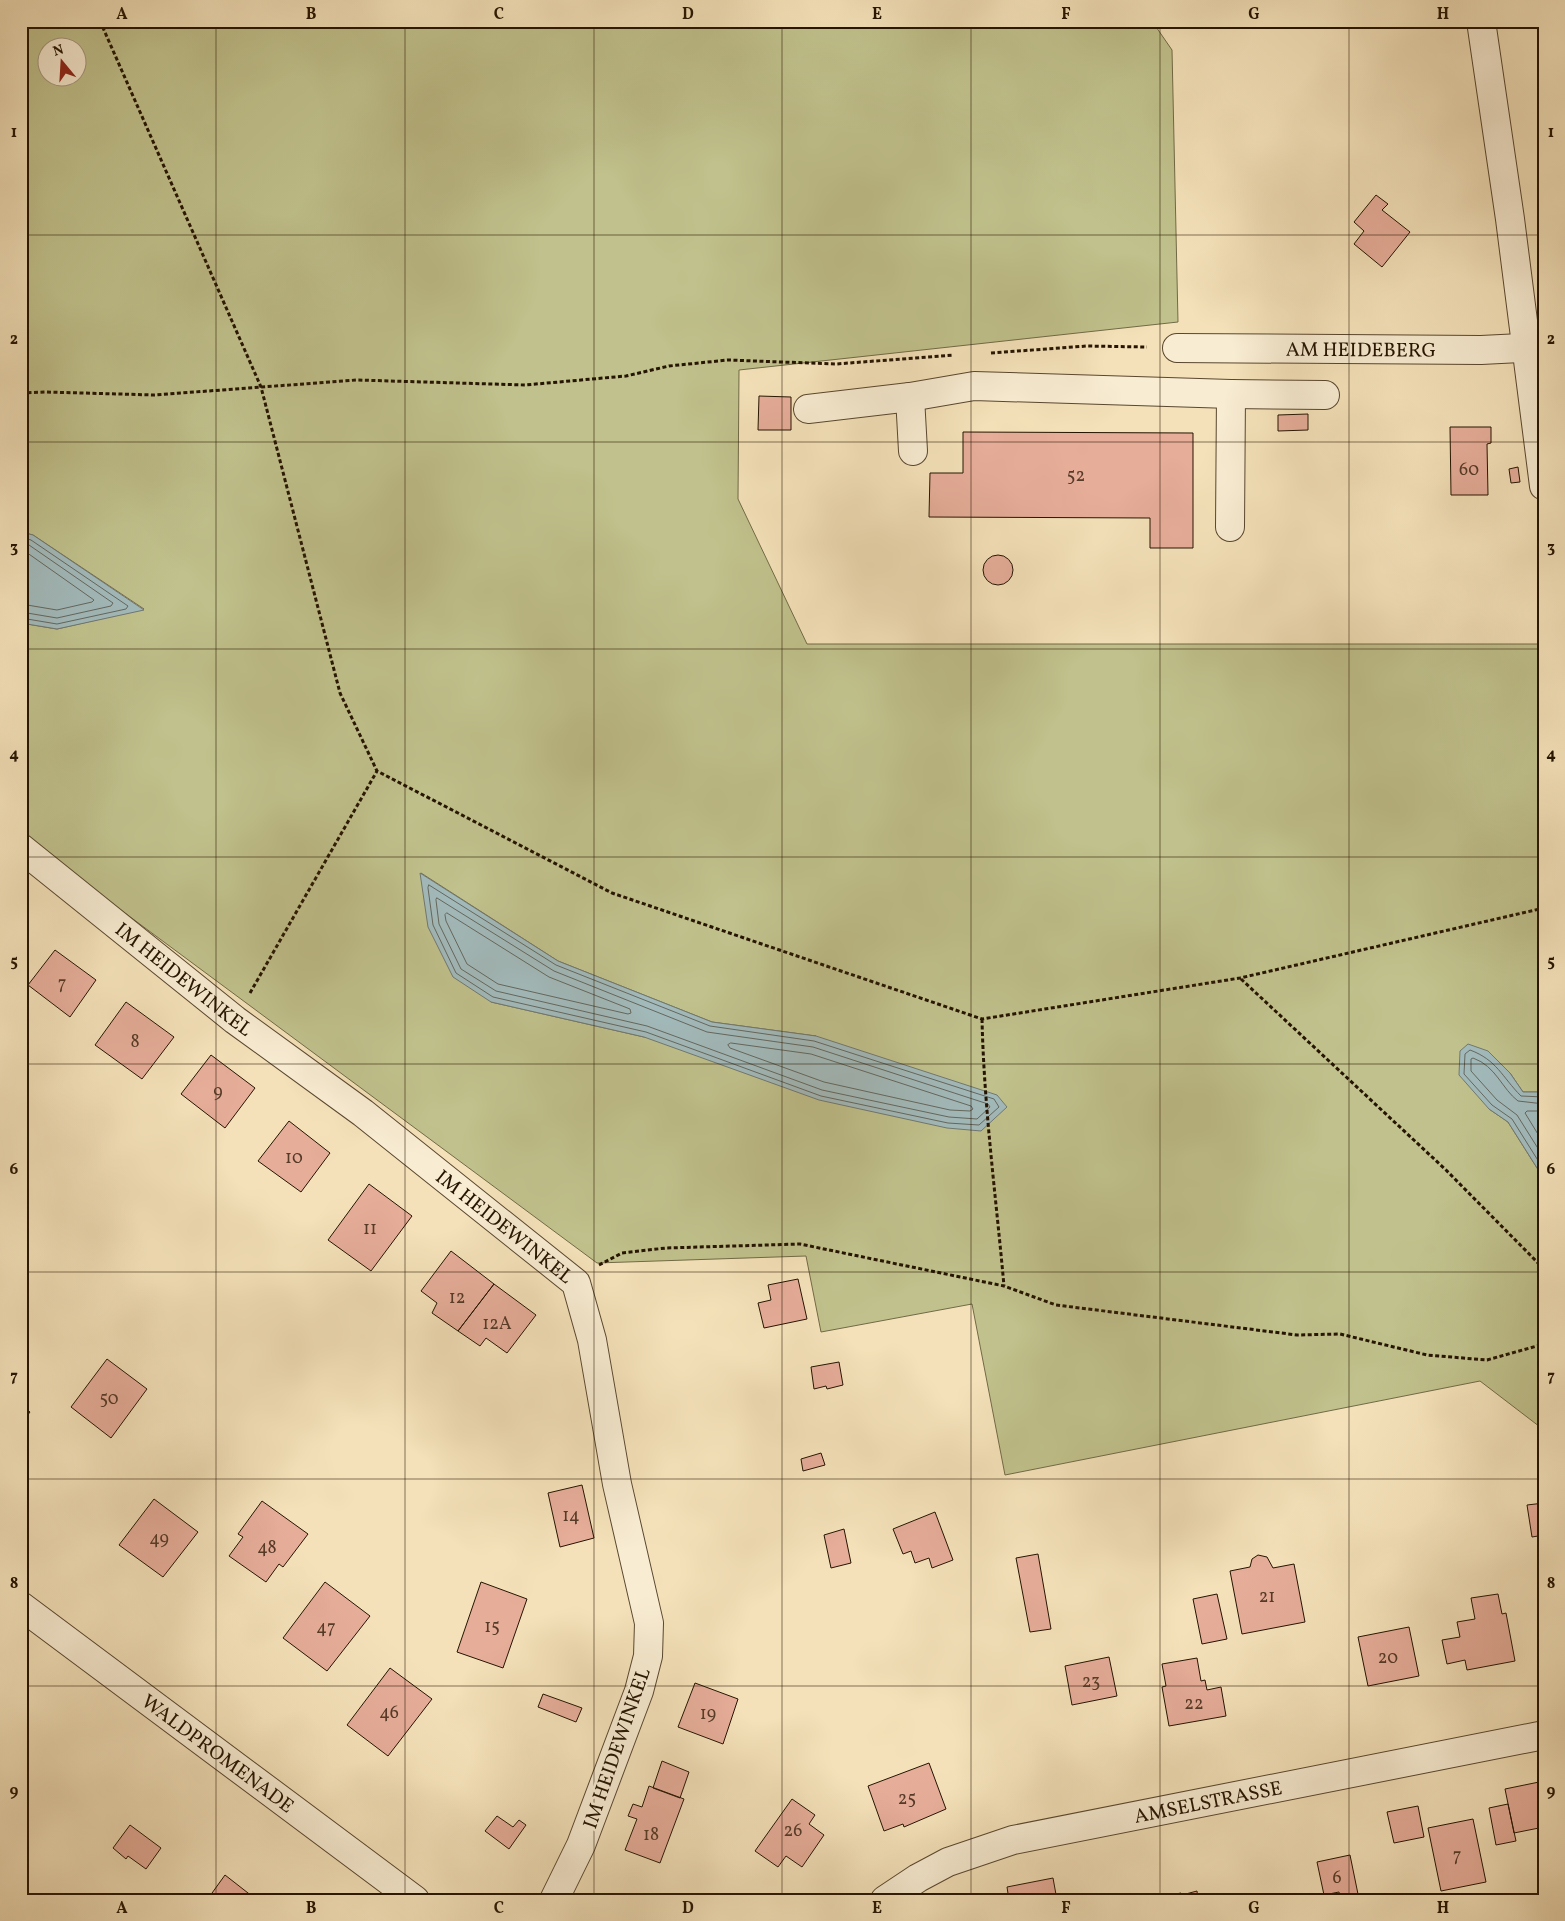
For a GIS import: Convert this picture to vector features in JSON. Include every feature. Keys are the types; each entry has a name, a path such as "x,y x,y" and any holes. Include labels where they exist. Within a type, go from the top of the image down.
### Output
{"street":[{"path":"1481,21 1510,219 1535,348 1544,486"},
{"name":"AM HEIDEBERG","path":"1177,348 1535,348"},
{"path":"808,409 910,397 974,386 1231,394 1325,394"},
{"path":"1230,527 1231,394"},
{"path":"910,397 913,451"},
{"name":"IM HEIDEWINKEL","path":"21,848 235,1020 364,1113 576,1283 592,1340 617,1484 649,1623 649,1631 648,1656 639,1692 581,1845 554,1900"},
{"name":"WALDPROMENADE","path":"21,1606 415,1900"},
{"name":"AMSELSTRASSE","path":"885,1900 918,1878 948,1862 1013,1840 1544,1735"}],"path":[{"path":"100,21 261,387 340,693 377,771 612,893 982,1018 1240,978 1544,908"},
{"path":"990,353 1087,346 1177,348"},
{"path":"21,393 154,395 357,380 525,385 626,376 669,366 728,360 836,364 962,355"},
{"path":"235,1020 377,771"},
{"path":"1240,978 1446,1170 1544,1268"},
{"path":"982,1018 983,1078 994,1170 1004,1286"},
{"path":"576,1283 598,1265 622,1253 666,1248 800,1244 1004,1286 1056,1304 1297,1335 1340,1334 1427,1355 1487,1360 1544,1344"}],"green space":[{"path":"21,21 1152,21 1172,50 1178,322 739,370 738,499 807,644 1544,644 1544,1094 1542,1092 1523,1092 1510,1073 1489,1109 1508,1122 1544,1179 1544,1430 1480,1381 1005,1475 972,1304 821,1332 806,1256 597,1263 21,836 21,623 57,629 144,609 33,535 21,532","holes":["421,873 558,961 712,1022 816,1036 644,1037 491,1002"]}],"water":[{"path":"21,532 33,535 144,610 57,629 21,623"},
{"path":"420,873 558,961 712,1022 816,1036 997,1095 1007,1107 981,1131 947,1128 819,1100 644,1037 491,1002 453,977 428,927"},
{"path":"1468,1044 1488,1051 1510,1073 1523,1092 1543,1092 1544,1179 1508,1122 1489,1109 1459,1075 1460,1051"}],"building":[{"path":"1376,195 1388,204 1382,210 1410,232 1382,267 1354,244 1364,231 1354,222"},
{"path":"759,396 791,397 791,430 758,430"},
{"path":"1308,414 1308,430 1278,431 1278,415"},
{"path":"1450,427 1491,427 1491,443 1487,444 1488,495 1451,495"},
{"path":"963,432 1193,433 1193,548 1150,548 1150,518 929,517 930,473 963,473"},
{"path":"1518,467 1520,482 1511,483 1509,469"},
{"path":"998,555 1004,556 1012,564 1012,576 1004,584 998,585 992,584 984,576 983,570 984,564 992,556"},
{"path":"55,950 96,980 70,1017 28,985"},
{"path":"126,1002 174,1037 142,1079 95,1045"},
{"path":"211,1055 255,1088 225,1128 181,1094"},
{"path":"289,1121 330,1153 301,1192 258,1161"},
{"path":"369,1184 412,1216 371,1271 328,1240"},
{"path":"451,1251 494,1284 458,1331 432,1313 437,1303 421,1291"},
{"path":"798,1279 807,1319 764,1328 758,1303 771,1300 768,1285"},
{"path":"494,1284 536,1315 507,1353 486,1338 480,1346 458,1331"},
{"path":"107,1359 147,1389 111,1438 71,1407"},
{"path":"839,1362 843,1385 827,1389 826,1386 814,1389 811,1367"},
{"path":"21,1405 30,1412 21,1424"},
{"path":"821,1453 825,1465 803,1471 801,1459"},
{"path":"582,1485 594,1538 560,1547 548,1493"},
{"path":"154,1499 198,1532 163,1577 119,1545"},
{"path":"262,1501 308,1534 283,1567 279,1564 266,1582 229,1556 243,1537 238,1534"},
{"path":"1544,1503 1544,1535 1532,1537 1527,1505"},
{"path":"935,1512 953,1560 932,1568 929,1558 915,1563 911,1551 903,1554 893,1529"},
{"path":"844,1529 851,1563 831,1568 824,1535"},
{"path":"1038,1554 1051,1629 1030,1632 1016,1558"},
{"path":"1258,1555 1267,1557 1273,1568 1294,1564 1305,1622 1242,1634 1230,1571 1250,1567 1252,1559"},
{"path":"325,1582 370,1616 327,1671 283,1638"},
{"path":"481,1582 527,1599 503,1668 457,1652"},
{"path":"1217,1594 1227,1639 1202,1644 1193,1599"},
{"path":"1498,1594 1502,1614 1506,1613 1515,1661 1467,1670 1465,1660 1447,1664 1442,1640 1460,1637 1457,1622 1475,1619 1471,1598"},
{"path":"1409,1627 1419,1676 1368,1686 1358,1637"},
{"path":"1109,1657 1117,1696 1072,1705 1065,1666"},
{"path":"1197,1658 1201,1681 1205,1680 1207,1690 1221,1687 1226,1716 1169,1726 1162,1687 1166,1686 1162,1664"},
{"path":"390,1668 432,1699 388,1756 347,1725"},
{"path":"695,1683 738,1699 723,1744 678,1727"},
{"path":"543,1694 582,1708 576,1722 538,1707"},
{"path":"662,1761 689,1772 680,1798 653,1788"},
{"path":"929,1763 946,1809 904,1827 903,1824 884,1831 868,1786"},
{"path":"1544,1781 1544,1827 1514,1833 1505,1789"},
{"path":"649,1786 684,1799 660,1863 625,1850 637,1819 628,1816 633,1804 642,1807"},
{"path":"792,1799 815,1815 809,1824 824,1835 802,1867 786,1856 778,1867 755,1851"},
{"path":"1508,1804 1516,1841 1496,1845 1489,1808"},
{"path":"1418,1806 1424,1837 1394,1843 1387,1812"},
{"path":"497,1816 513,1827 519,1820 526,1825 509,1849 485,1831"},
{"path":"1473,1819 1486,1882 1441,1891 1428,1828"},
{"path":"130,1825 161,1848 146,1869 128,1856 126,1859 113,1848"},
{"path":"1350,1855 1359,1899 1341,1900 1339,1892 1324,1895 1317,1862"},
{"path":"225,1875 257,1900 207,1900"},
{"path":"1053,1878 1057,1900 1009,1900 1007,1887"},
{"path":"1197,1891 1198,1900 1183,1900 1182,1895"},
{"path":"1181,1893 1183,1900 1143,1900"}]}
